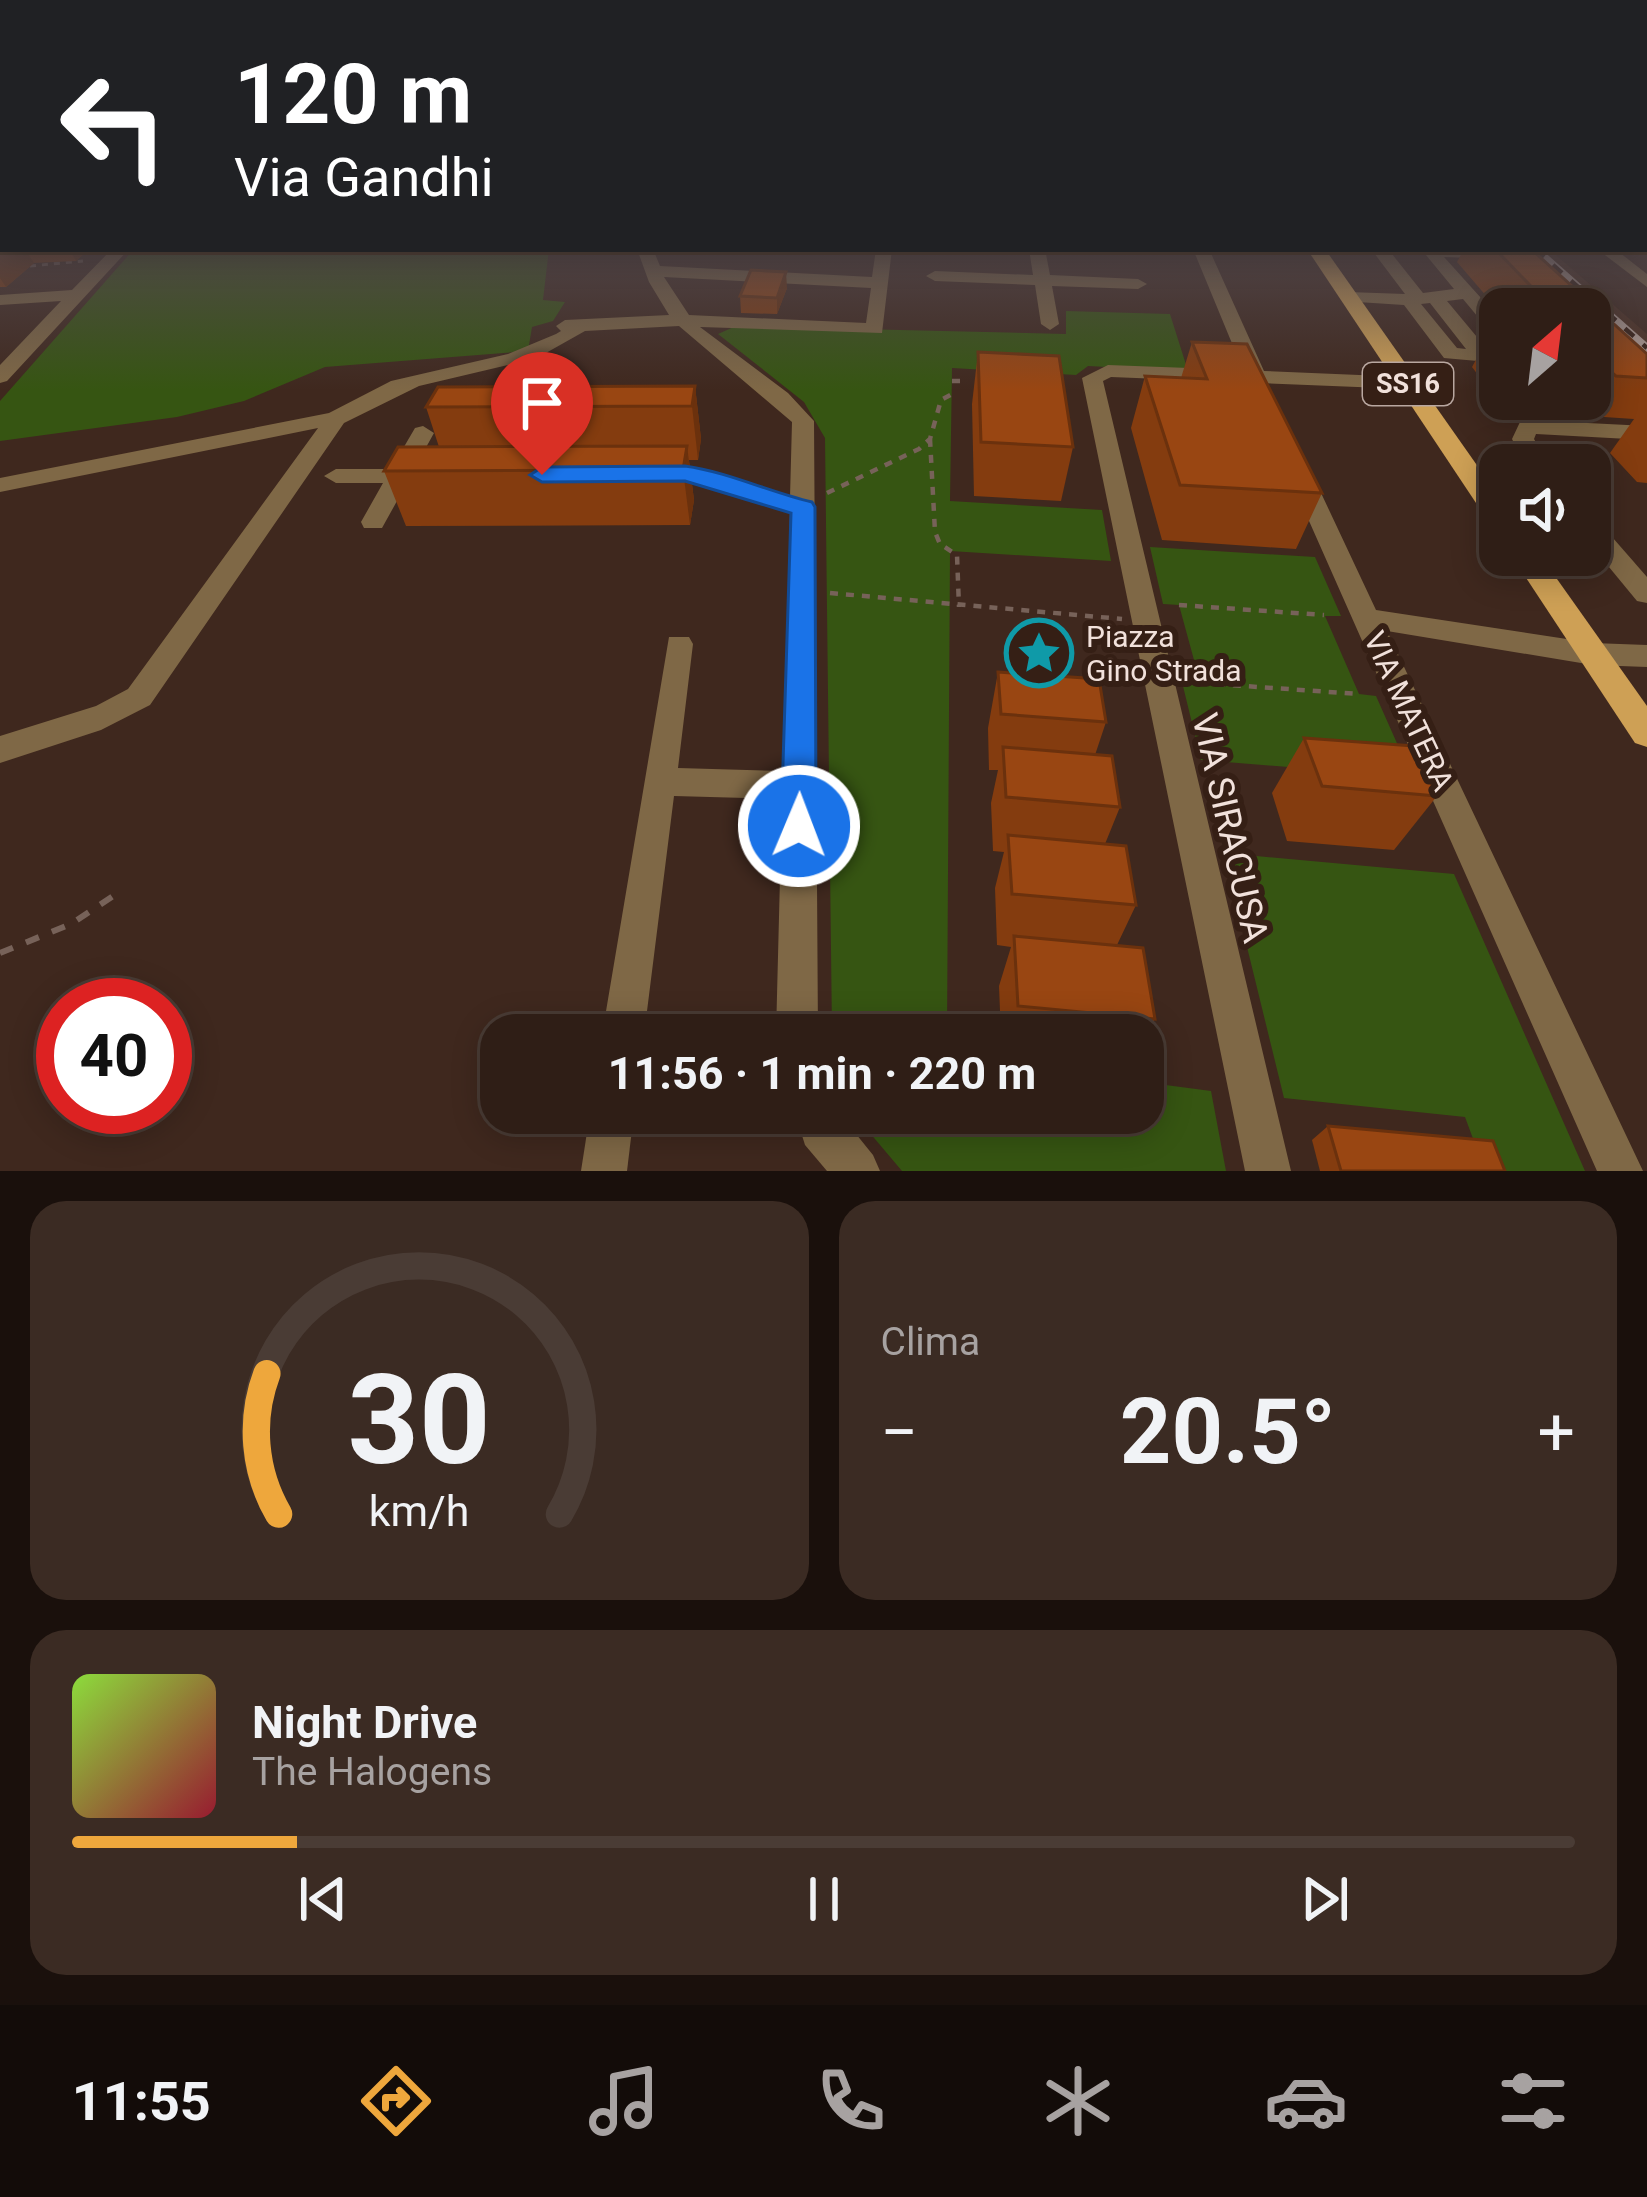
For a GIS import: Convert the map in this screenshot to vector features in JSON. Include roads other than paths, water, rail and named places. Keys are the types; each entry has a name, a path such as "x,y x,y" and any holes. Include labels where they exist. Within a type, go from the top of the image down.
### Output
{"main road":[{"name":"SS16","path":"1337,281 1479,487"},
{"path":"1539,576 1647,733"}],"street":[{"path":"0,377 91,281"},
{"path":"657,281 679,320 786,401 803,421 815,500 800,785 797,1014"},
{"path":"0,750 52,729 119,712 139,697 336,418 367,397 399,384 539,353 567,326 679,320 875,328 880,283 831,281"},
{"path":"1042,281 1050,324"},
{"path":"1058,281 1138,284"},
{"path":"1215,281 1262,390 1408,383"},
{"path":"1406,281 1451,354 1479,356"},
{"path":"1457,281 1479,306"},
{"path":"1348,297 1421,299 1468,293"},
{"path":"0,300 77,295"},
{"path":"0,346 32,344"},
{"name":"VIA SIRACUSA","path":"1262,390 1108,371 1092,378 1268,1171"},
{"path":"0,485 336,418"},
{"path":"1575,420 1583,429"},
{"path":"1525,444 1522,439 1528,427 1647,434"},
{"path":"373,522 423,433"},
{"name":"VIA MATERA","path":"1287,444 1620,1171"},
{"path":"637,474 708,476 752,497 815,500"},
{"path":"336,476 446,476"},
{"path":"1611,552 1647,594"},
{"path":"1367,618 1593,654 1647,656"},
{"path":"626,1014 679,644"},
{"path":"659,782 800,785"},
{"path":"604,1171 609,1134"},
{"path":"825,1134 856,1171"}],"railway":[{"path":"1571,281 1647,348"}],"place":[{"name":"Piazza Gino Strada","path":"1039,653"}]}
